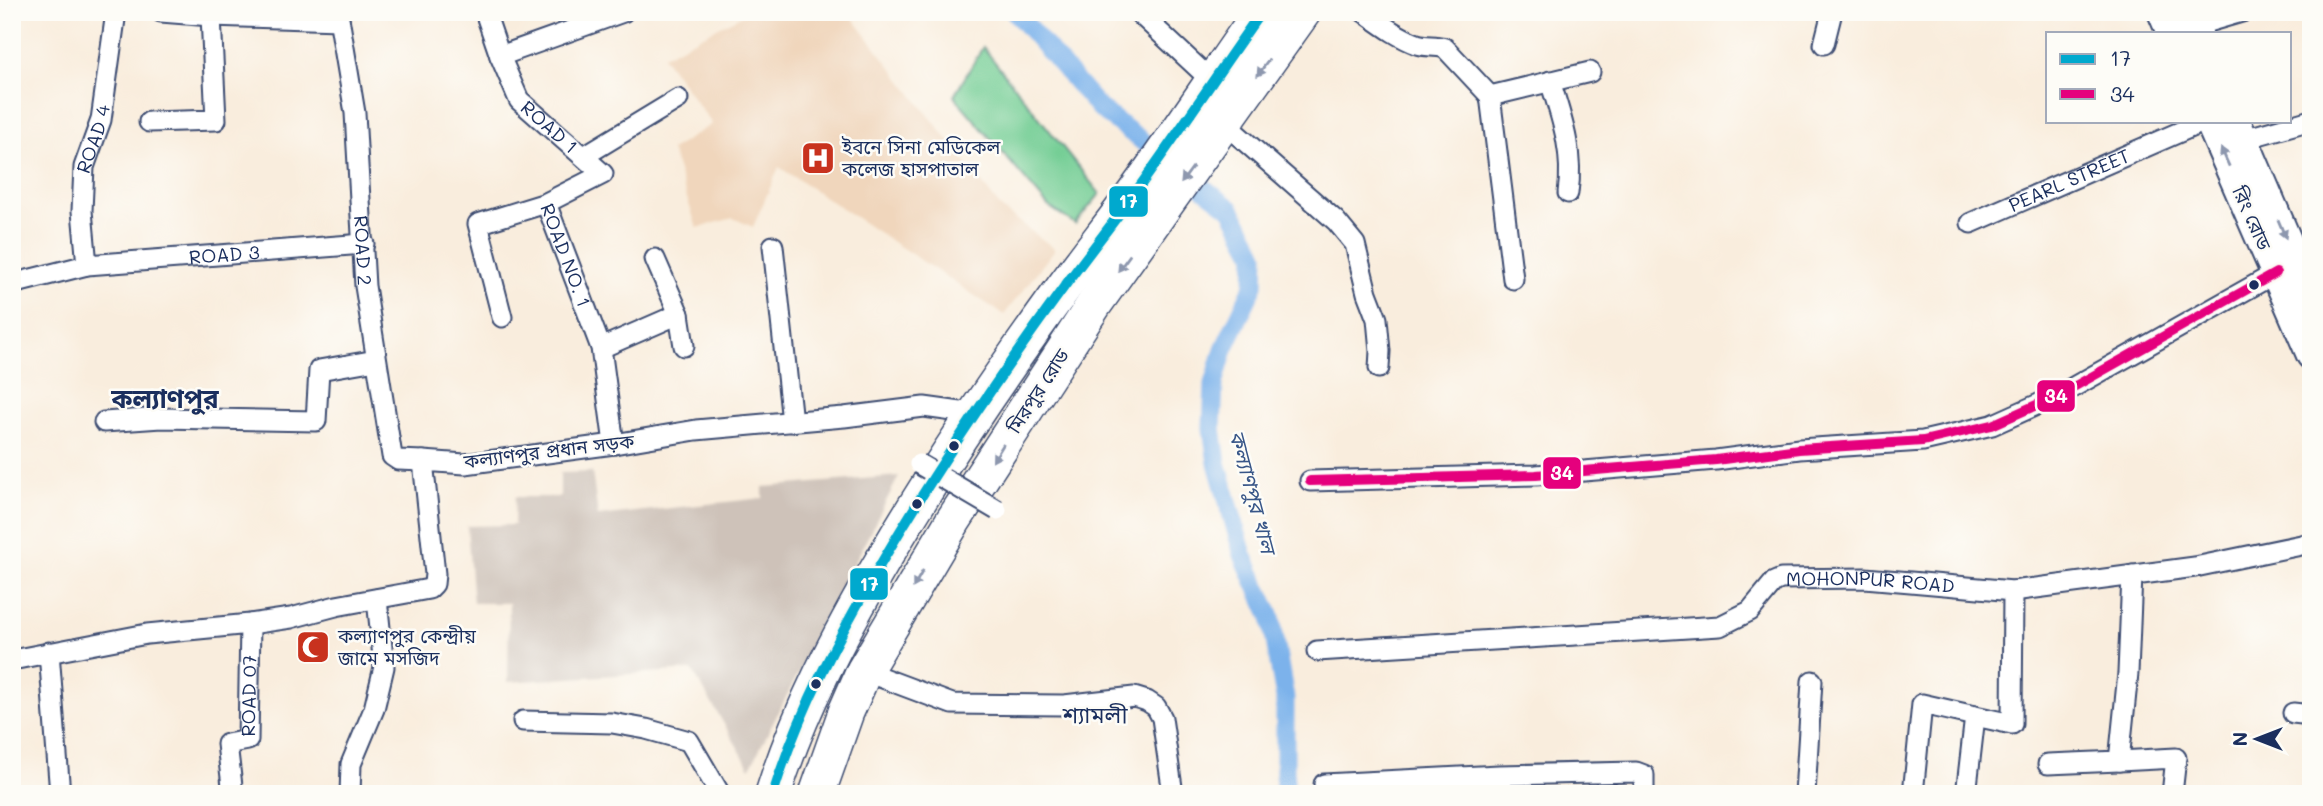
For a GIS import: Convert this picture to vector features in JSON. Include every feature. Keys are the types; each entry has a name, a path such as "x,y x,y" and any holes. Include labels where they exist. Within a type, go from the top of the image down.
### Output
{"highway":[{"name":"মিরপুর রোড","path":"1208,128 1212,81 1261,12"},
{"name":"মিরপুর রোড","path":"773,794 793,737 820,676 860,600 975,414 1063,288 1151,198 1303,12"},
{"name":"মিরপুর রোড","path":"817,794 846,712 864,671 953,521 1095,303 1151,198"}],"main road":[{"path":"2162,12 2185,28"},
{"name":"রিং রোড","path":"2207,122 2311,355"},
{"name":"রিং রোড","path":"2240,130 2311,296"}],"street":[{"name":"ROAD 4","path":"87,265 82,211 85,167 101,120 116,12"},
{"path":"161,12 211,16 338,16"},
{"name":"ROAD 1","path":"485,12 519,100 585,158"},
{"path":"500,56 623,12"},
{"path":"1138,12 1212,81"},
{"path":"1364,12 1393,32 1420,45 1445,48 1490,96 1513,279"},
{"path":"1824,44 1832,12"},
{"path":"2185,28 2242,12"},
{"path":"149,122 216,120 211,16"},
{"name":"ROAD 2","path":"338,16 355,113 365,286 392,456 398,460 423,461"},
{"path":"1490,96 1590,72"},
{"path":"1550,81 1568,140 1571,175 1568,193"},
{"path":"585,158 678,99"},
{"path":"2240,130 2311,120"},
{"name":"PEARL STREET","path":"1971,223 2205,122"},
{"path":"1208,128 1336,221 1355,244 1367,293 1377,319 1379,368"},
{"name":"ROAD NO. 1","path":"585,158 603,174 546,202 601,348 614,444"},
{"path":"502,317 478,224 546,202"},
{"name":"ROAD 3","path":"87,265 364,244"},
{"path":"773,246 792,422"},
{"path":"655,259 679,314 684,346"},
{"path":"12,284 87,265"},
{"path":"1310,481 1536,475 1716,460 1799,449 1923,440 1992,425 2061,394 2276,273"},
{"path":"601,348 679,314"},
{"path":"104,422 161,418 316,421 319,369 376,360"},
{"name":"কল্যাণপুর প্রধান সড়ক","path":"423,461 465,464 696,430 924,407 975,414"},
{"path":"12,660 147,634 250,624 429,590 434,584 423,461"},
{"path":"919,464 997,510"},
{"name":"MOHONPUR ROAD","path":"1317,650 1720,626 1750,611 1774,582 1781,579 1865,578 2013,592 2194,567 2311,543"},
{"path":"2119,761 2128,673 2132,575"},
{"path":"1913,794 1922,704 2012,724 2013,592"},
{"path":"350,794 351,764 374,709 383,667 377,599"},
{"name":"ROAD 07","path":"233,794 227,744 248,740 250,624"},
{"path":"49,652 60,794"},
{"path":"864,671 952,704 1065,705 1134,697 1147,701 1156,707 1162,718 1173,794"},
{"path":"1805,794 1812,681"},
{"path":"1967,786 1975,716"},
{"path":"523,721 612,723 689,741 720,794"},
{"path":"2048,764 2176,758 2172,794"},
{"path":"1324,784 1499,775 1636,772 1644,775 1644,794"}],"shaded area":[{"name":"ইবনে সিনা মেডিকেল কলেজ হাসপাতাল","path":"748,12 848,12 1002,209 1055,249 1004,315 779,167 753,227 733,218 697,228 671,150 712,124 663,56"},
{"path":"592,472 598,516 763,498 763,487 899,476 750,768 692,670 508,682 509,603 473,603 467,526 514,525 515,497 560,497 560,473"}],"green space":[{"path":"983,47 1100,194 1075,224 1048,206 954,96"}],"waterway":[{"name":"কল্যাণপুর খাল","path":"1015,12 1099,108 1231,209 1255,254 1254,285 1224,349 1214,384 1212,428 1217,463 1243,555 1271,617 1285,698 1285,794"}],"transit line":[{"name":"17","path":"773,794 795,733 836,645 925,490 1016,354 1153,168 1261,12"},
{"name":"34","path":"1310,481 1536,475 1716,460 1799,449 1923,441 1992,425 2061,394 2276,273"}],"place":[{"name":"ইবনে সিনা মেডিকেল কলেজ হাসপাতাল","path":"818,158"},
{"name":"কল্যাণপুর কেন্দ্রীয় জামে মসজিদ","path":"313,647"}],"district":[{"name":"কল্যাণপুর","path":"165,399"},
{"name":"শ্যামলী","path":"1095,715"}]}
